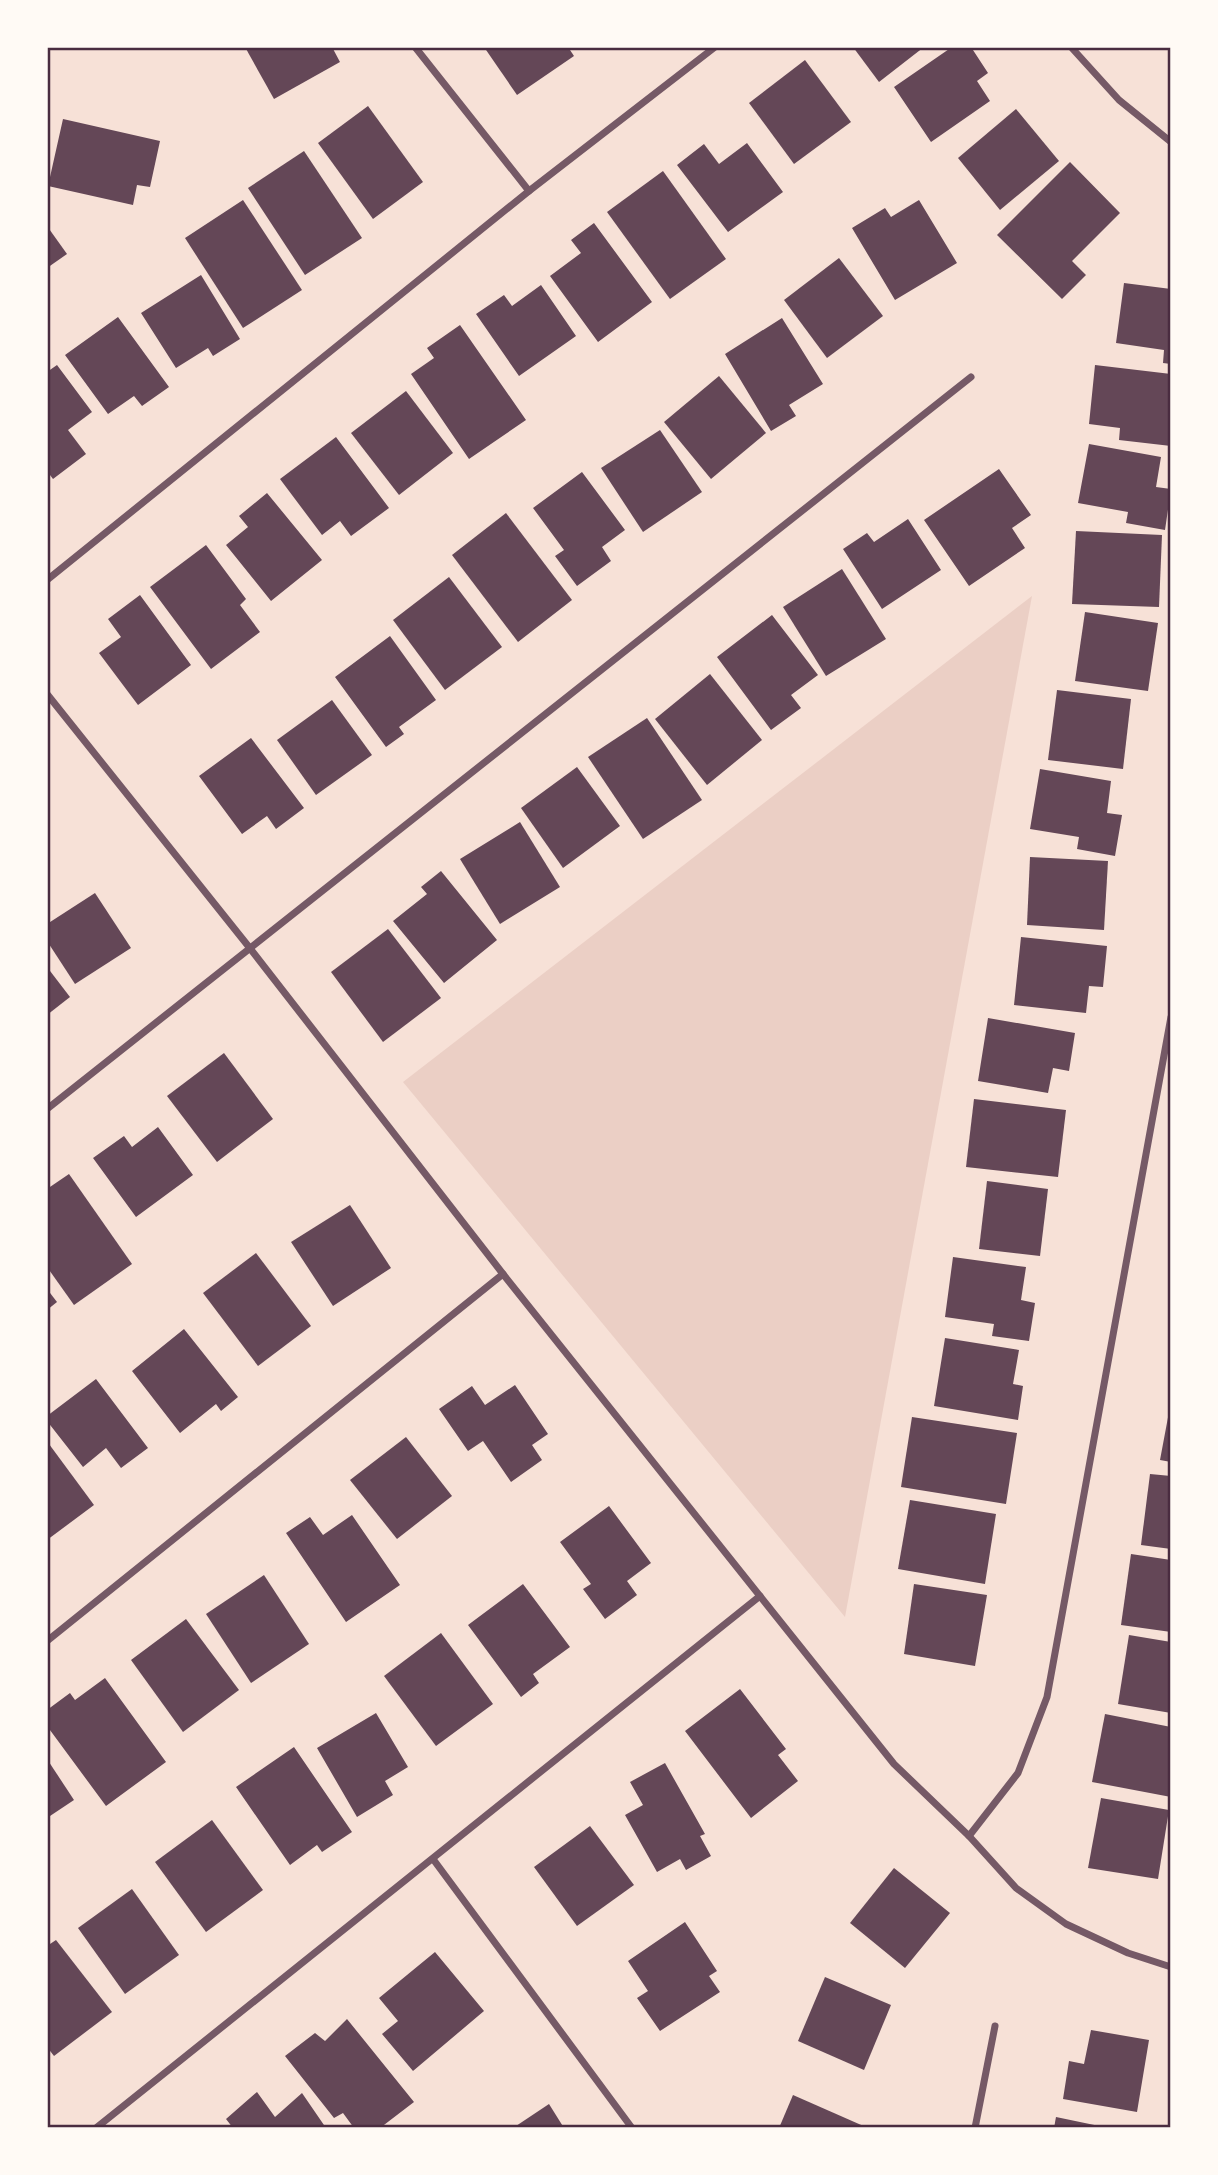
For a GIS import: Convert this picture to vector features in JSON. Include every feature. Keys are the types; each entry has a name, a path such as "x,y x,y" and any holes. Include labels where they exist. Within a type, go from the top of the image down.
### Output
{"street":[{"path":"415,47 529,191"},
{"path":"47,580 529,191 715,47"},
{"path":"1071,47 1119,100 1171,142"},
{"path":"47,1109 971,377"},
{"path":"47,694 249,947 503,1274 894,1764 969,1836 1016,1888 1066,1924 1128,1953 1171,1967"},
{"path":"969,1836 1017,1773 1047,1698 1171,1017"},
{"path":"47,1641 503,1274"},
{"path":"96,2128 760,1596"},
{"path":"433,1859 632,2128"},
{"path":"975,2128 995,2026"}],"shaded area":[{"path":"1032,596 845,1617 403,1082"}],"building":[{"path":"245,47 332,47 340,62 274,99"},
{"path":"484,47 568,47 574,56 517,95"},
{"path":"853,47 924,47 879,82"},
{"path":"952,47 971,47 988,73 977,81 990,101 931,142 894,87"},
{"path":"805,60 851,122 794,164 749,103"},
{"path":"368,106 423,182 373,219 318,143"},
{"path":"1016,109 1059,161 1000,210 958,158"},
{"path":"63,119 160,141 150,187 137,185 133,205 48,186"},
{"path":"747,143 783,192 728,232 677,165 704,144 719,164"},
{"path":"304,151 362,238 305,275 248,188"},
{"path":"1070,162 1120,213 1072,261 1086,275 1062,299 997,235"},
{"path":"663,171 726,259 670,299 607,212"},
{"path":"243,200 302,290 243,328 185,238"},
{"path":"919,200 957,263 895,300 852,228 885,208 891,217"},
{"path":"594,223 652,302 598,342 550,276 581,253 571,240"},
{"path":"47,226 67,254 47,268"},
{"path":"839,258 883,316 827,358 784,300"},
{"path":"201,275 240,339 213,356 208,348 176,368 141,313"},
{"path":"1124,283 1171,289 1171,364 1163,363 1164,350 1116,343"},
{"path":"541,285 576,336 519,376 476,314 504,295 512,306"},
{"path":"118,317 169,387 142,406 134,396 108,414 65,355"},
{"path":"782,318 823,384 789,405 796,416 771,431 725,354"},
{"path":"460,325 526,420 469,459 411,374 434,358 427,348"},
{"path":"57,365 92,412 68,430 86,454 53,479 47,471 47,372"},
{"path":"1095,365 1171,374 1171,446 1119,440 1120,428 1089,424"},
{"path":"719,376 766,433 711,479 664,422"},
{"path":"406,391 453,453 399,495 351,433"},
{"path":"660,430 702,492 643,532 601,468"},
{"path":"336,437 389,508 351,536 340,521 322,535 280,479"},
{"path":"1089,444 1161,457 1156,487 1171,489 1165,530 1126,523 1128,512 1078,503"},
{"path":"999,469 1031,515 1012,528 1025,548 969,586 924,520"},
{"path":"582,472 625,530 602,547 611,561 577,586 555,556 564,550 533,508"},
{"path":"267,493 322,560 271,601 226,545 248,527 239,516"},
{"path":"506,513 572,600 518,642 452,555"},
{"path":"908,519 941,570 882,609 843,549 867,533 874,542"},
{"path":"1076,531 1162,535 1159,607 1072,604"},
{"path":"206,545 246,599 240,605 260,632 211,669 150,587"},
{"path":"842,569 886,639 826,676 783,607"},
{"path":"449,577 502,647 445,690 393,620"},
{"path":"140,595 191,665 138,705 99,653 121,637 108,619"},
{"path":"1085,612 1158,623 1148,691 1075,681"},
{"path":"772,615 818,675 791,695 801,708 771,730 717,657"},
{"path":"390,636 436,700 399,727 404,734 386,747 335,677"},
{"path":"710,674 762,740 707,785 655,719"},
{"path":"1057,690 1131,699 1123,769 1048,760"},
{"path":"332,700 372,755 316,795 277,740"},
{"path":"647,718 702,800 643,839 588,757"},
{"path":"251,738 304,808 276,829 267,816 242,834 199,776"},
{"path":"577,767 620,826 563,868 521,808"},
{"path":"1040,769 1111,781 1107,813 1122,815 1115,856 1077,849 1079,837 1030,829"},
{"path":"520,822 560,887 500,924 460,859"},
{"path":"1030,857 1108,861 1104,930 1027,925"},
{"path":"441,871 497,940 444,983 393,921 427,894 421,887"},
{"path":"95,893 131,948 75,984 47,941 47,924"},
{"path":"388,929 441,998 383,1042 331,972"},
{"path":"1021,937 1107,946 1103,987 1089,986 1086,1013 1014,1005"},
{"path":"47,967 70,997 47,1015"},
{"path":"988,1018 1075,1033 1069,1071 1053,1068 1048,1093 978,1081"},
{"path":"224,1053 273,1119 217,1162 167,1096"},
{"path":"974,1099 1066,1110 1058,1177 966,1167"},
{"path":"158,1127 193,1175 136,1217 93,1158 124,1136 132,1147"},
{"path":"69,1174 132,1264 74,1305 47,1267 47,1189"},
{"path":"987,1181 1048,1189 1040,1256 979,1249"},
{"path":"350,1205 391,1268 333,1306 291,1242"},
{"path":"256,1253 311,1326 258,1366 203,1293"},
{"path":"953,1257 1026,1267 1021,1300 1035,1303 1029,1341 992,1336 994,1324 945,1317"},
{"path":"47,1289 57,1302 47,1310"},
{"path":"184,1329 238,1397 221,1411 216,1404 180,1433 132,1371"},
{"path":"945,1338 1019,1350 1013,1384 1023,1386 1018,1420 934,1406"},
{"path":"96,1379 148,1448 121,1468 106,1448 83,1467 47,1421 47,1416"},
{"path":"515,1385 548,1434 532,1445 542,1460 511,1482 483,1441 468,1451 439,1409 472,1386 485,1405"},
{"path":"1169,1412 1171,1413 1171,1462 1160,1460"},
{"path":"912,1417 1017,1433 1006,1504 901,1487"},
{"path":"406,1437 452,1496 397,1539 350,1480"},
{"path":"49,1444 94,1505 47,1540 47,1445"},
{"path":"1150,1474 1171,1476 1171,1549 1141,1545"},
{"path":"910,1500 996,1514 985,1584 898,1569"},
{"path":"609,1506 651,1563 627,1581 637,1595 605,1619 583,1589 591,1584 560,1542"},
{"path":"352,1515 400,1585 346,1622 286,1533 310,1517 323,1535"},
{"path":"1131,1554 1171,1560 1171,1632 1121,1625"},
{"path":"264,1575 309,1644 251,1683 206,1614"},
{"path":"523,1584 570,1647 533,1674 539,1683 521,1697 468,1625"},
{"path":"914,1584 987,1595 975,1666 904,1654"},
{"path":"186,1619 239,1690 183,1732 131,1660"},
{"path":"441,1633 493,1704 436,1746 384,1676"},
{"path":"1129,1635 1171,1642 1171,1713 1118,1704"},
{"path":"105,1678 166,1762 106,1806 47,1726 47,1710 70,1693 75,1700"},
{"path":"740,1689 786,1749 778,1755 798,1781 751,1818 685,1731"},
{"path":"376,1713 408,1767 385,1781 393,1795 357,1817 317,1748"},
{"path":"1105,1714 1171,1727 1171,1797 1092,1782"},
{"path":"294,1747 352,1832 322,1852 317,1845 290,1865 236,1787"},
{"path":"47,1759 74,1800 47,1818"},
{"path":"665,1763 705,1834 700,1836 711,1856 686,1870 680,1859 657,1872 625,1815 643,1805 630,1782"},
{"path":"1101,1798 1169,1810 1158,1879 1088,1868"},
{"path":"212,1820 263,1890 206,1932 155,1862"},
{"path":"590,1826 634,1885 577,1926 534,1867"},
{"path":"894,1868 950,1913 905,1968 850,1923"},
{"path":"132,1889 179,1955 125,1994 78,1928"},
{"path":"685,1922 717,1971 709,1976 720,1992 660,2031 637,1998 648,1991 628,1961"},
{"path":"56,1940 112,2012 54,2056 47,2047 47,1946"},
{"path":"435,1952 484,2011 413,2071 382,2034 398,2021 379,1998"},
{"path":"825,1977 891,2005 864,2070 798,2041"},
{"path":"347,2019 414,2102 380,2128 354,2128 343,2113 334,2118 285,2056 315,2033 325,2041"},
{"path":"1091,2030 1149,2040 1137,2112 1063,2099 1069,2061 1084,2064"},
{"path":"257,2092 275,2117 302,2093 326,2128 233,2128 226,2119"},
{"path":"793,2095 868,2128 779,2128"},
{"path":"549,2104 564,2128 513,2128"},
{"path":"1056,2117 1104,2127 1054,2128"}]}
